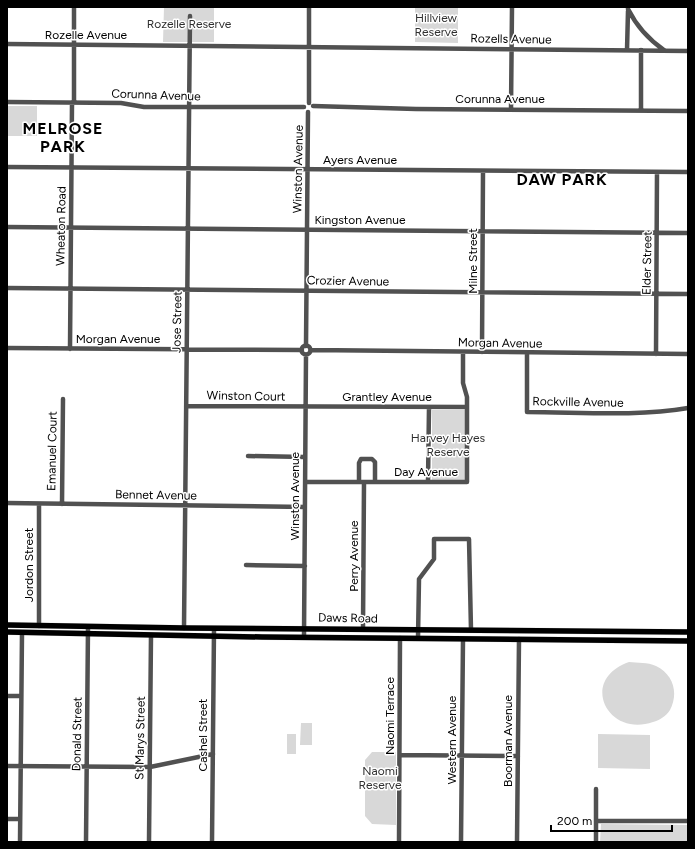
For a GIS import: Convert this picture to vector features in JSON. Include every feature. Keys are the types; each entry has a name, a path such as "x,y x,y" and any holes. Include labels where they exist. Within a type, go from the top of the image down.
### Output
{"main road":[{"name":"Daws Road","path":"7,625 214,629 688,632"},
{"path":"505,630 515,635 519,639 530,631"},
{"path":"592,631 597,639"},
{"path":"597,639 600,631"},
{"name":"Daws Road","path":"7,632 214,636 688,641"},
{"path":"627,640 637,632 639,637 653,637 668,640"}],"street":[{"name":"Wheaton Road","path":"70,349 75,45 74,7"},
{"path":"309,7 312,110 308,112 305,110 305,104 311,105"},
{"path":"511,109 512,7"},
{"path":"627,50 628,8"},
{"path":"628,8 641,31 652,42 664,50"},
{"name":"Jose Street","path":"184,628 190,16"},
{"name":"Rozelle Avenue","path":"7,44 309,46"},
{"name":"Rozells Avenue","path":"309,46 688,51"},
{"path":"641,110 642,50"},
{"name":"Corunna Avenue","path":"7,102 121,103 144,107 304,107"},
{"name":"Corunna Avenue","path":"311,105 688,111"},
{"name":"Winston Avenue","path":"306,346 308,112"},
{"name":"Ayers Avenue","path":"7,167 688,172"},
{"name":"Milne Street","path":"482,352 483,171"},
{"name":"Elder Street","path":"656,354 657,172"},
{"name":"Kingston Avenue","path":"7,227 688,232"},
{"name":"Crozier Avenue","path":"7,288 688,294"},
{"path":"306,346 310,347 311,350 310,353 306,355 303,354 302,350 303,347 306,346"},
{"name":"Morgan Avenue","path":"7,348 302,350"},
{"name":"Morgan Avenue","path":"311,350 688,354"},
{"name":"Day Avenue","path":"305,482 467,482 467,398 463,383 463,352"},
{"name":"Rockville Avenue","path":"527,353 526,412 644,413 664,412 688,408"},
{"name":"Winston Avenue","path":"304,637 306,355"},
{"name":"Emanuel Court","path":"62,504 63,399"},
{"name":"Winston Court","path":"186,406 306,407"},
{"name":"Grantley Avenue","path":"306,407 467,407"},
{"path":"428,482 429,407"},
{"path":"248,456 305,457"},
{"path":"361,482 359,463 361,459 372,459 375,462 375,482"},
{"name":"Perry Avenue","path":"361,482 364,629"},
{"name":"Bennet Avenue","path":"7,503 305,507"},
{"name":"Jordon Street","path":"39,504 39,626"},
{"path":"418,638 419,579 434,559 434,539 469,539 471,630"},
{"path":"246,565 304,566"},
{"name":"Donald Street","path":"86,842 88,627"},
{"name":"Cashel Street","path":"212,842 214,629"},
{"path":"20,842 22,633"},
{"name":"St Marys Street","path":"149,842 151,635"},
{"name":"Naomi Terrace","path":"399,842 400,638"},
{"name":"Western Avenue","path":"461,842 462,639"},
{"name":"Boorman Avenue","path":"517,842 519,639"},
{"path":"7,696 21,696"},
{"path":"7,766 150,767 213,754"},
{"path":"400,755 518,756"},
{"path":"596,789 596,842"},
{"path":"7,819 20,819"},
{"path":"596,821 688,821"}],"green space":[{"name":"Rozelle Reserve","path":"164,7 214,7 214,42 163,42"},
{"name":"Hillview Reserve","path":"415,7 458,7 458,43 415,42"},
{"path":"7,106 37,106 37,136 7,136"},
{"name":"Harvey Hayes Reserve","path":"432,410 465,410 465,480 432,480"},
{"path":"629,662 653,665 662,669 667,674 673,685 674,697 673,704 665,716 653,722 637,725 623,722 612,715 605,705 602,693 605,681 614,670"},
{"path":"301,723 312,723 312,745 300,745"},
{"path":"287,734 296,734 296,754 287,754"},
{"path":"598,734 650,735 650,769 598,768"},
{"name":"Naomi Reserve","path":"372,752 396,752 396,825 372,824 365,816 365,760"},
{"path":"601,824 688,825 688,842 600,842"}],"district":[{"name":"MELROSE PARK","path":"63,137"},
{"name":"DAW PARK","path":"562,179"}]}
